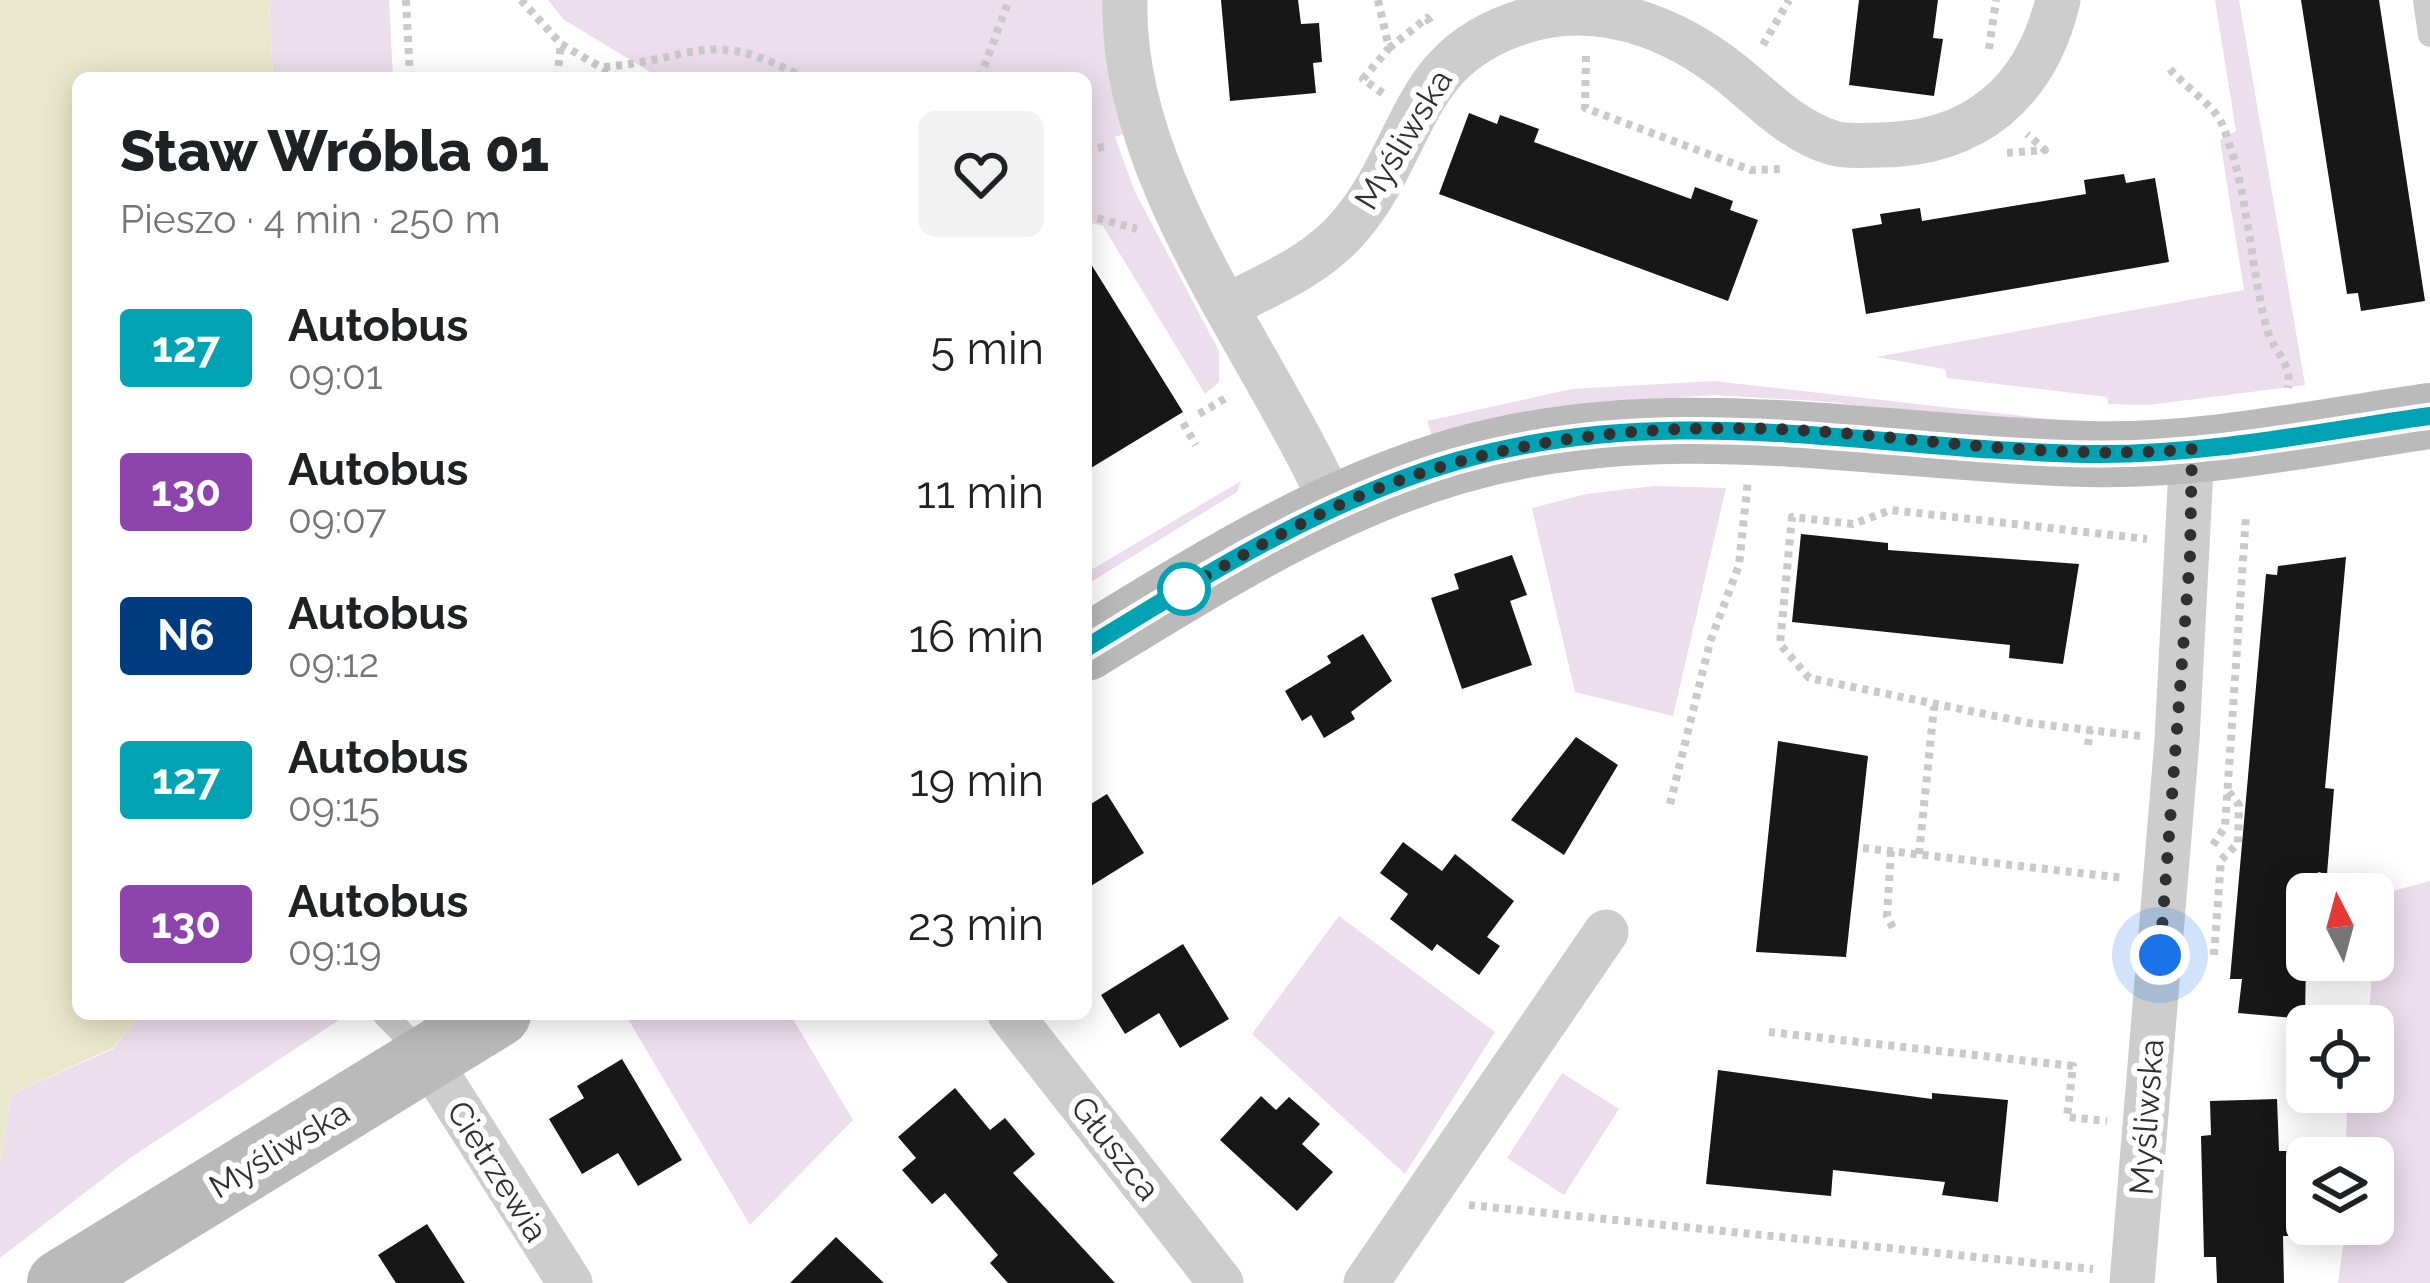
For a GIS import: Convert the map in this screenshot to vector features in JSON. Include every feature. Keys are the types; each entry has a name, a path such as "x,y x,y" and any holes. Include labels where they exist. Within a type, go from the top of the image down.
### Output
{"street":[{"path":"1126,0 1135,91 1163,177 1304,441 1334,508"},
{"name":"Myśliwska","path":"1229,305 1309,264 1350,226 1446,63 1484,38 1536,18 1587,13 1662,27 1703,50 1804,130 1837,145 1897,145 1942,136 1997,109 2024,82 2042,52 2059,0"},
{"path":"1092,644 1258,546 1334,508 1459,460 1634,433 1772,429 2093,454 2192,449 2430,416"},
{"name":"Myśliwska","path":"2117,1276 2183,660 2192,449"},
{"path":"1366,1283 1606,932"},
{"name":"Myśliwska","path":"60,1283 405,1036 473,1020"},
{"name":"Głuszca","path":"1015,1020 1222,1283"},
{"name":"Cietrzewia","path":"405,1036 570,1283"}],"lane":[{"path":"2425,0 2430,35"}],"path":[{"path":"406,0 410,72"},
{"path":"521,0 561,44 611,72"},
{"path":"982,72 1009,0"},
{"path":"558,72 561,44"},
{"path":"604,67 714,46 764,57 793,72"},
{"path":"2170,69 2220,118 2240,191 2254,285 2264,303 2268,332 2290,376 2286,398"},
{"path":"1092,216 1145,232"},
{"path":"1199,414 1244,387"},
{"path":"1183,423 1196,445"},
{"path":"1670,804 1710,642 1739,565 1747,490"},
{"path":"2153,737 1934,706 1809,678 1780,644 1792,517 1853,524 1892,510 2167,541"},
{"path":"2212,846 2225,827 2246,516"},
{"path":"1919,854 1934,706"},
{"path":"2088,746 2090,730"},
{"path":"2214,956 2221,860 2238,844 2239,805 2228,790"},
{"path":"1863,848 2141,880"},
{"path":"1891,851 1887,916 1895,932"},
{"path":"1769,1032 2073,1066 2068,1117 2120,1123"},
{"path":"1430,1189 1449,1203 2117,1276"}],"shaded area":[{"path":"0,0 269,0 273,72 72,72 72,1020 135,1020 113,1048 11,1094 0,1161"},
{"path":"269,0 389,0 393,72 273,72"},
{"path":"548,0 1104,0 1126,133 1115,137 1135,192 1219,351 1219,382 1205,394 1103,226 1092,223 1092,72 650,72 563,19"},
{"path":"2215,0 2239,0 2305,385 2149,405 2108,404 2107,397 1947,378 1945,369 1876,357 2244,290 2220,140 2236,131"},
{"path":"1714,381 2138,429 1978,422 1833,402 1712,395 1573,405 1432,436 1427,421 1572,389"},
{"path":"1241,481 1237,492 1092,581 1092,569"},
{"path":"1654,486 1726,488 1673,716 1575,692 1532,508 1586,494"},
{"path":"2430,881 2430,1283 2338,1283 2343,1245 2394,1245 2394,1137 2346,1137 2347,1113 2394,1113 2394,1005 2370,1005 2371,981 2394,981 2394,891"},
{"path":"1339,916 1495,1032 1405,1174 1252,1034"},
{"path":"135,1020 339,1020 130,1158 0,1258 0,1161 11,1094 113,1049"},
{"path":"629,1020 794,1020 853,1120 750,1225"},
{"path":"1562,1073 1619,1109 1564,1195 1507,1158"}],"building":[{"path":"1221,0 1298,0 1301,24 1319,23 1322,62 1313,63 1316,93 1230,101"},
{"path":"1859,0 1938,0 1933,38 1943,39 1934,96 1849,85"},
{"path":"2301,0 2379,0 2425,301 2361,311 2358,293 2347,294"},
{"path":"1469,113 1497,124 1500,115 1539,129 1534,142 1691,199 1695,187 1733,201 1730,210 1758,220 1728,301 1439,194"},
{"path":"2124,174 2126,183 2155,178 2169,262 1866,314 1852,229 1882,224 1880,214 1920,208 1922,221 2086,194 2084,180"},
{"path":"1092,266 1183,412 1092,467"},
{"path":"1801,534 1888,543 1888,550 2079,564 2063,664 2009,658 2010,645 1792,622"},
{"path":"1512,555 1527,595 1510,601 1532,665 1462,689 1431,598 1459,589 1454,574"},
{"path":"2346,557 2325,788 2334,789 2327,873 2286,873 2286,981 2306,981 2305,1005 2286,1005 2286,1017 2238,1013 2242,979 2230,979 2266,574 2277,575 2278,566"},
{"path":"1363,634 1392,681 1351,712 1355,719 1324,738 1311,715 1302,721 1285,691 1331,663 1327,656"},
{"path":"1576,737 1618,765 1564,855 1511,820"},
{"path":"1778,741 1868,756 1846,957 1756,952"},
{"path":"1107,794 1144,853 1092,885 1092,803"},
{"path":"1403,842 1442,871 1455,854 1514,901 1487,937 1500,946 1479,975 1437,944 1432,951 1390,919 1408,894 1380,873"},
{"path":"1183,944 1229,1019 1180,1048 1159,1013 1125,1034 1101,995"},
{"path":"622,1059 682,1160 638,1186 618,1153 582,1174 549,1119 584,1098 577,1086"},
{"path":"1718,1070 1932,1099 1932,1093 2008,1100 1998,1202 1942,1195 1945,1182 1833,1170 1831,1196 1706,1184"},
{"path":"955,1088 990,1130 1005,1118 1035,1154 1013,1173 1115,1283 1008,1283 990,1263 998,1255 945,1193 932,1204 902,1170 916,1158 898,1137"},
{"path":"1261,1096 1276,1110 1289,1097 1320,1124 1302,1144 1333,1172 1297,1211 1220,1140"},
{"path":"2277,1099 2279,1151 2286,1151 2284,1283 2217,1283 2216,1257 2204,1257 2201,1136 2211,1135 2210,1101"},
{"path":"427,1224 465,1283 396,1283 378,1255"},
{"path":"836,1237 884,1283 790,1283"}],"bus line":[{"name":"127","path":"1092,644 1258,546 1334,508 1420,473 1505,450 1634,433 1772,429 2033,452 2145,453 2430,416"}],"route":[{"path":"1184,589 1176,593 1258,546 1384,486 1459,460 1571,440 1704,429 1772,429 2033,452 2192,449 2193,513 2160,955"}]}
